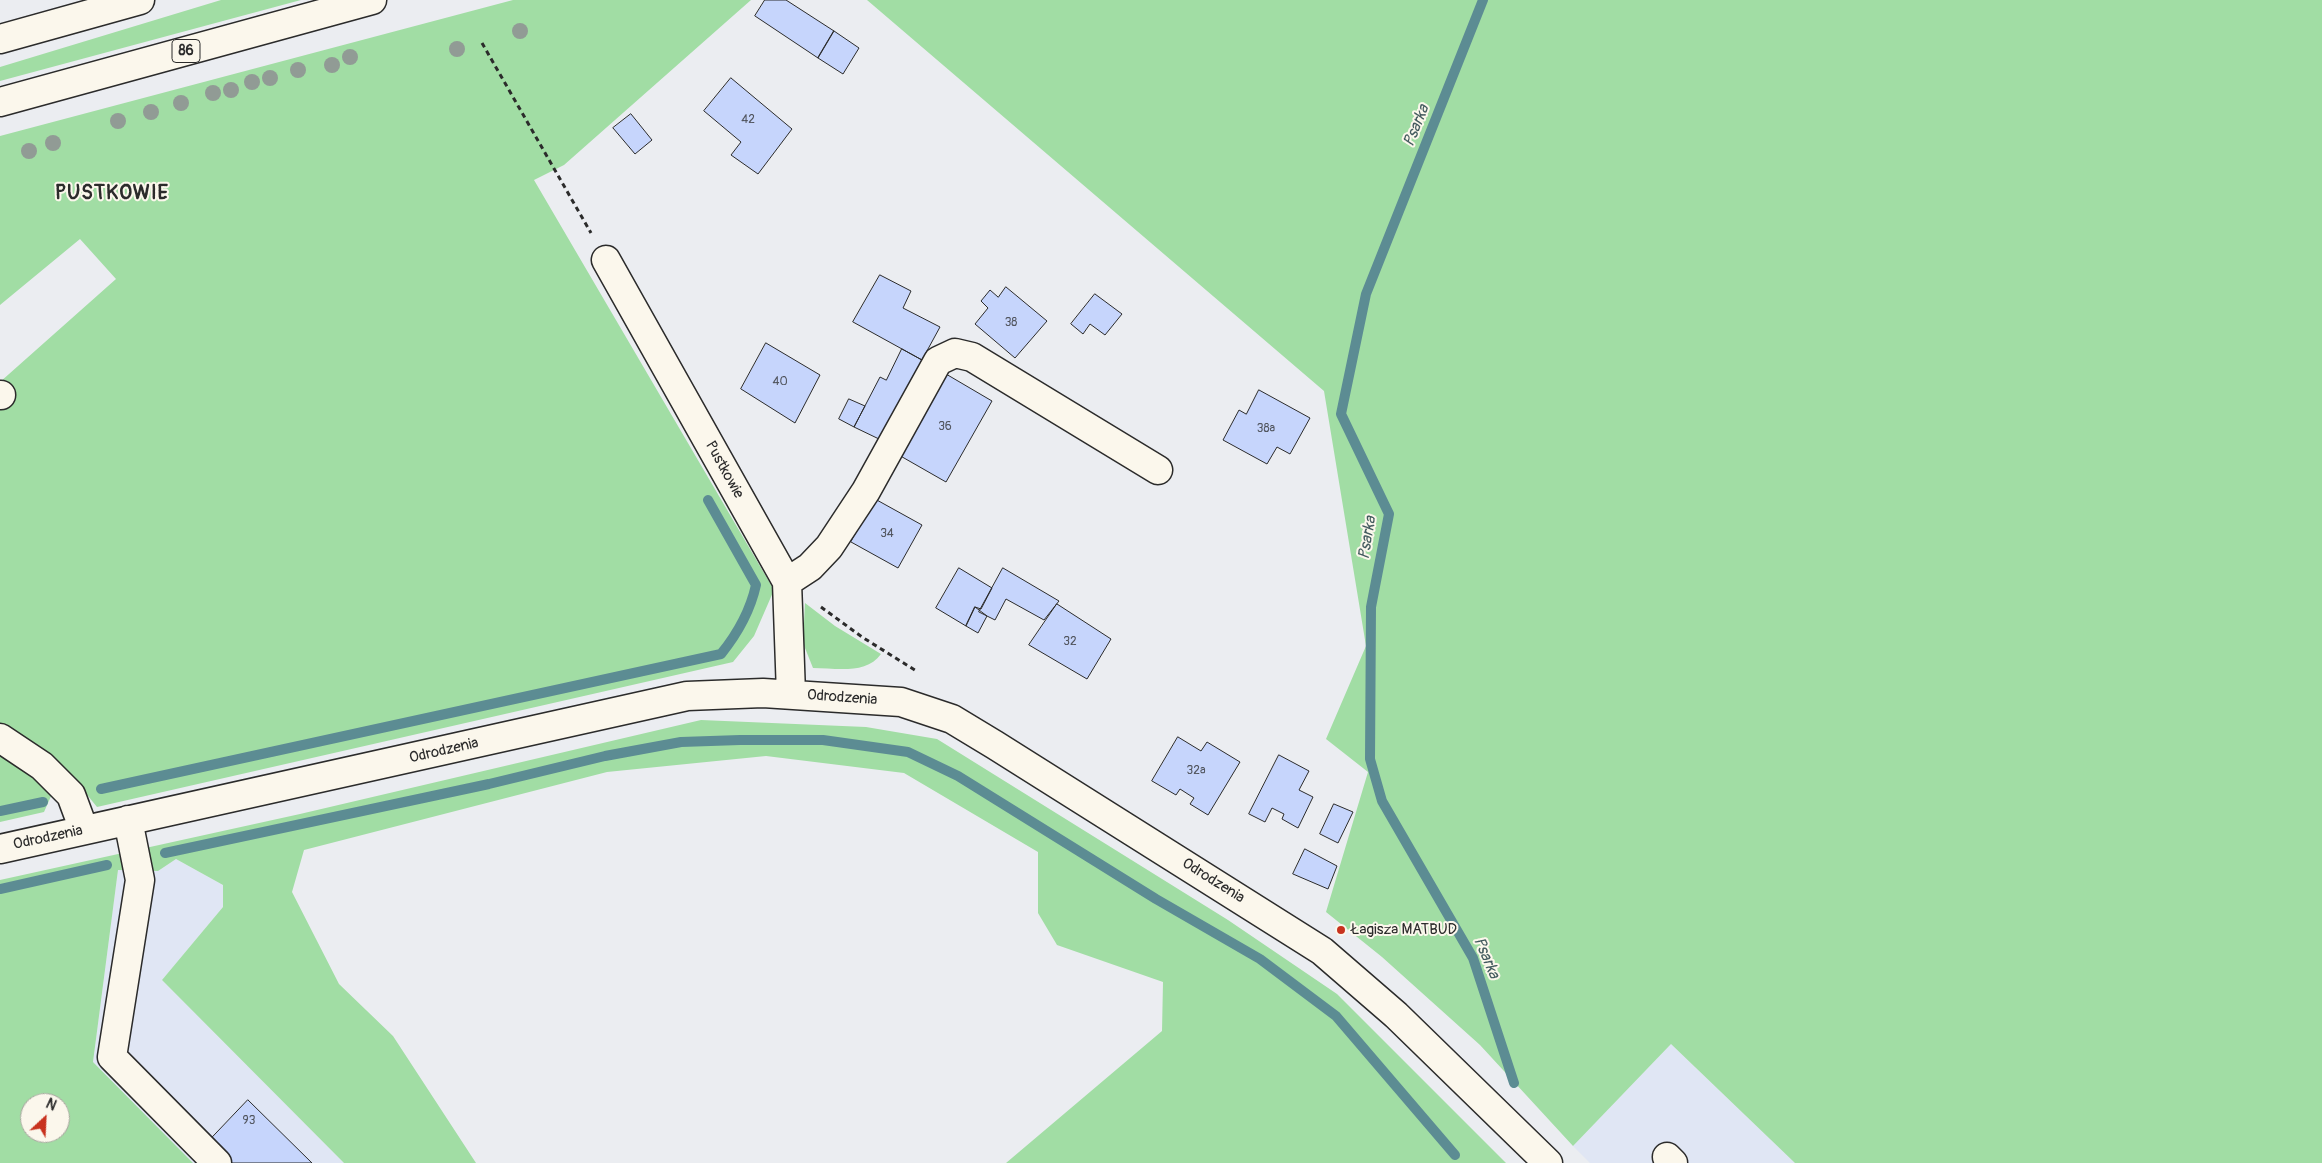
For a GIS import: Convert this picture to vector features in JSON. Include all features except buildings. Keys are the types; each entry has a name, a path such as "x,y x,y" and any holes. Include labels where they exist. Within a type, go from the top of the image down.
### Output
{"street":[{"path":"0,39 140,0"},
{"name":"86","path":"0,102 372,0"},
{"name":"Pustkowie","path":"606,260 787,582 791,694"},
{"path":"787,582 810,567 829,547 866,491 938,361 955,353 972,357 1158,470"},
{"name":"Odrodzenia","path":"0,849 687,696 763,693 901,702 952,720 1322,951 1396,1015 1548,1163"},
{"path":"0,738 42,766 71,795 84,830"},
{"path":"128,820 140,880 112,1057 217,1163"}],"path":[{"path":"482,43 606,260"}],"shaded area":[{"path":"176,859 223,885 223,907 162,980 344,1163 193,1163 93,1062 118,870 158,871"},
{"path":"1671,1044 1795,1163 1590,1163 1573,1146"}],"green space":[{"path":"221,0 301,0 0,81 0,67"},
{"path":"513,0 751,0 564,165 534,180 774,590 754,636 733,662 97,807 84,791 0,733 0,410 13,399 0,382 116,279 80,239 0,305 0,136"},
{"path":"867,0 2322,0 2322,1163 1795,1163 1671,1044 1573,1146 1480,1045 1382,957 1326,912 1368,772 1326,739 1366,646 1324,391"},
{"path":"805,603 835,626 881,654 875,661 859,668 813,668 803,643"},
{"path":"701,720 866,727 937,739 1228,920 1337,994 1506,1163 1006,1163 1162,1031 1163,982 1057,945 1038,913 1038,852 904,773 766,756 607,772 304,850 292,892 339,984 393,1036 476,1163 344,1163 162,980 223,907 223,885 176,859 158,871 118,870 93,1062 193,1163 0,1163 0,880 300,814"},
{"path":"0,752 40,779 52,794 44,812 0,822"}],"waterway":[{"name":"Psarka","path":"1483,0 1366,294 1341,414 1389,514 1371,607 1370,759 1382,801 1473,958 1514,1083"},
{"path":"101,789 721,654 743,622 756,585 708,500"},
{"path":"165,853 489,784 605,756 681,742 823,740 908,752 958,776 1156,899 1260,959 1336,1016 1455,1155"},
{"path":"0,811 43,802"},
{"path":"0,889 107,865"}],"place":[{"name":"Łagisza MATBUD","path":"1341,930"}],"district":[{"name":"PUSTKOWIE","path":"112,194"}]}
